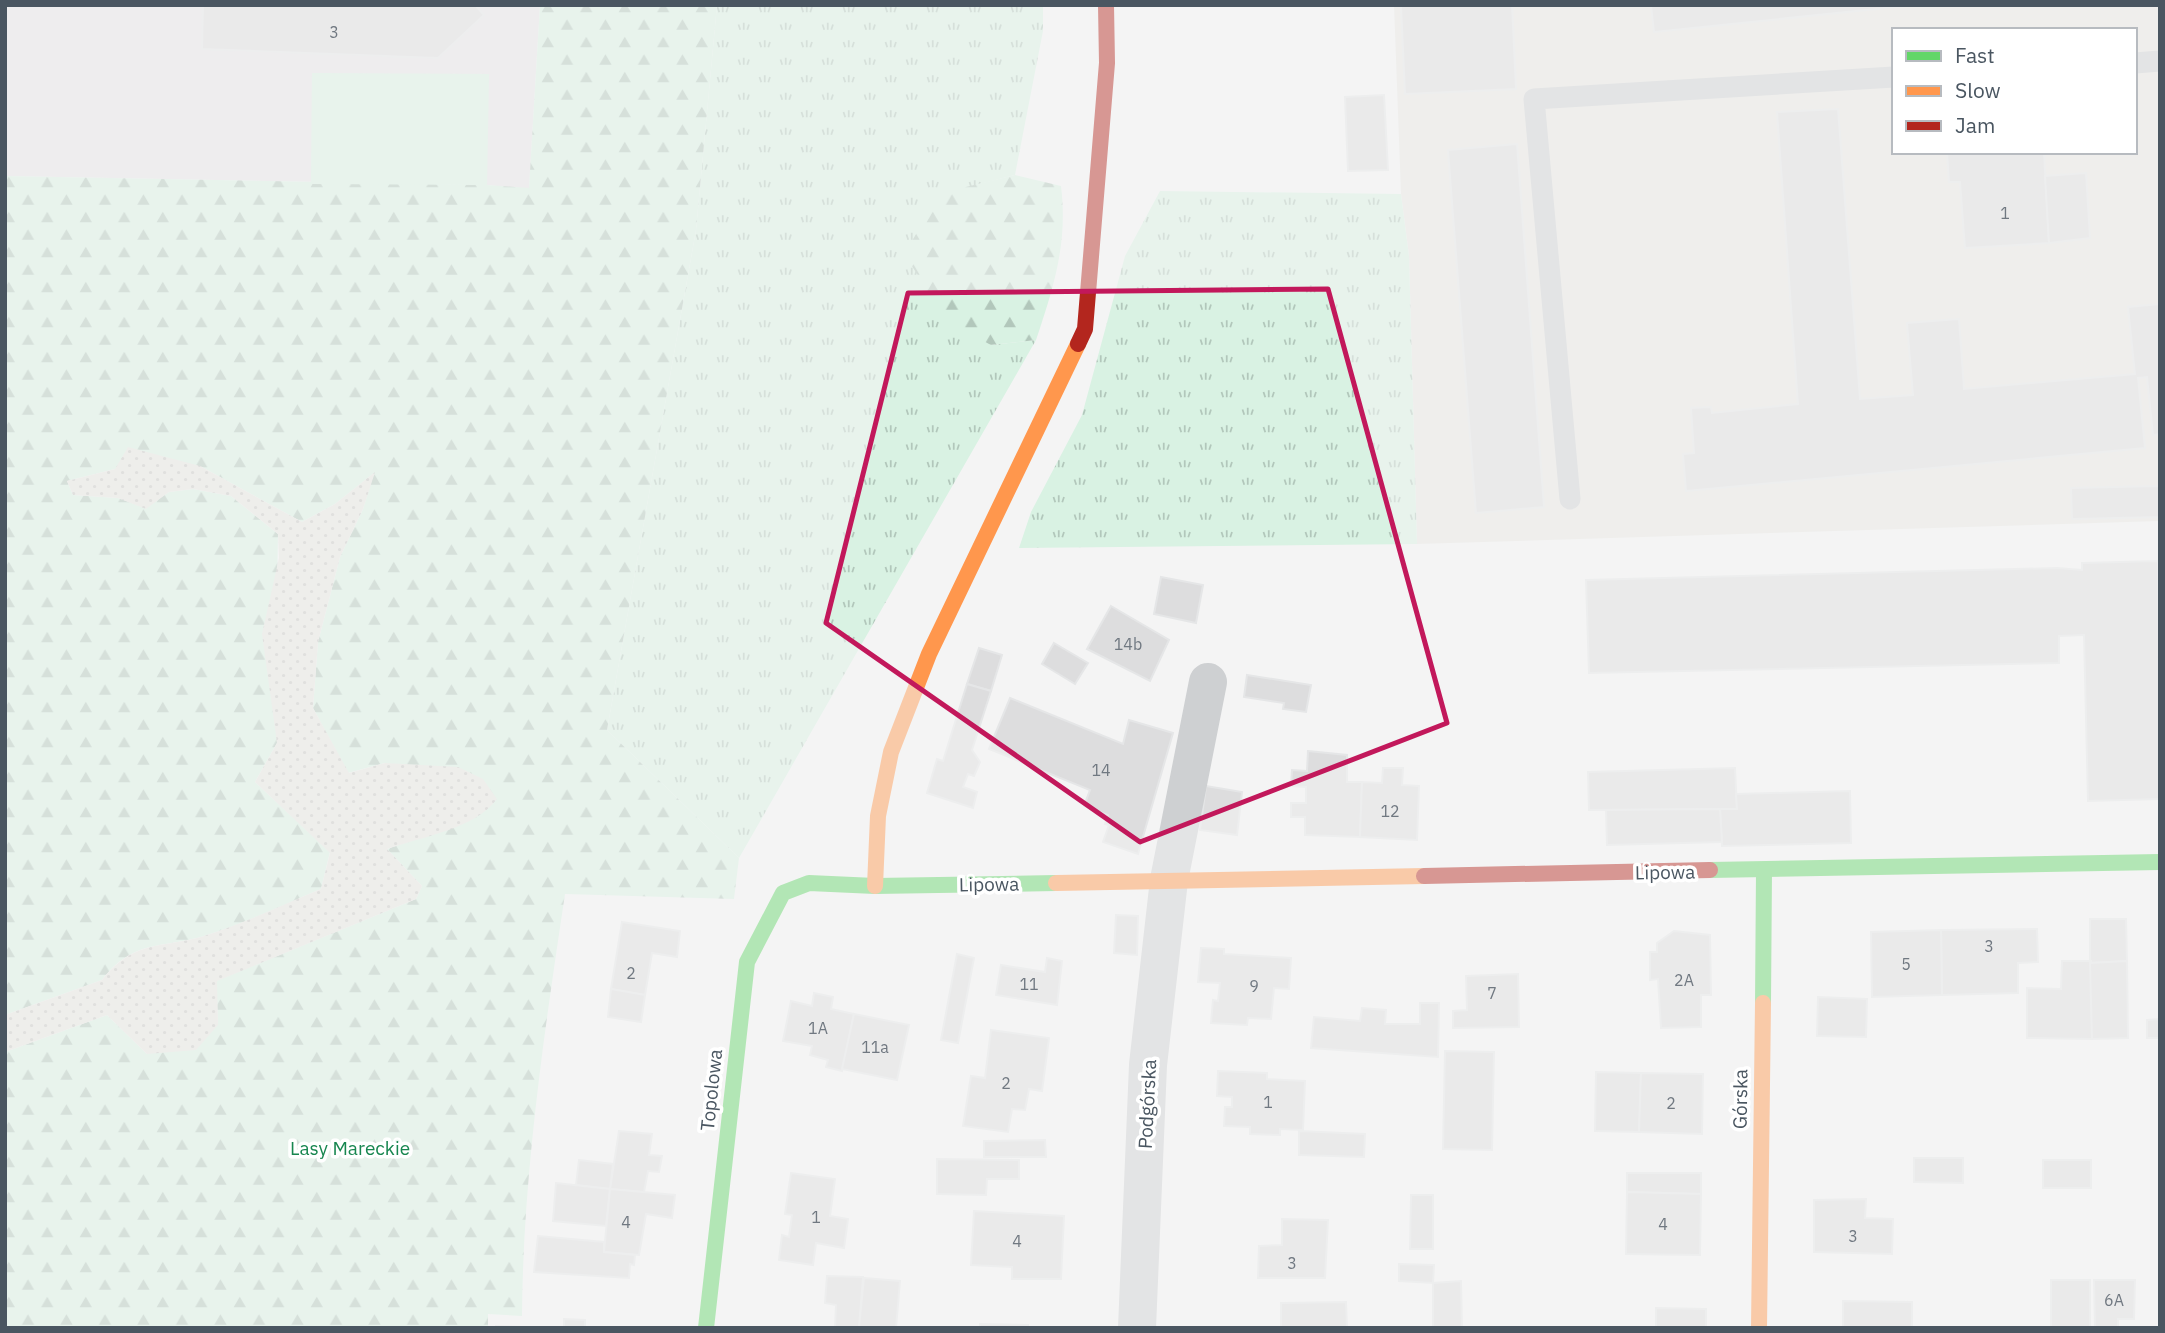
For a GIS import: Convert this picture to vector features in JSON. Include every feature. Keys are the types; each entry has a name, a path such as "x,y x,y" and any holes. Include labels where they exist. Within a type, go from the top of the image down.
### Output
{"street":[{"path":"875,886 878,816 891,752 929,654 1084,329 1107,63 1106,5"},
{"path":"1169,880 1208,682"},
{"name":"Lipowa","path":"809,883 875,886 2160,863"},
{"name":"Górska","path":"1759,1328 1764,871"},
{"name":"Podgórska","path":"1137,1328 1148,1065 1169,880"},
{"name":"Topolowa","path":"706,1328 747,962 783,893 809,883"}],"lane":[{"path":"2137,63 2160,61"},
{"path":"1570,499 1534,99 1892,77"}],"highlighted area":[{"path":"1328,289 1447,723 1140,842 826,623 908,293"}],"shaded area":[{"path":"5,5 540,5 529,189 487,185 5,176"},
{"path":"1394,5 2160,5 2160,521 1417,544 1409,256 1401,194"}],"green space":[{"name":"Lasy Mareckie","path":"540,5 717,5 696,230 607,730 739,858 734,899 565,894 542,1052 531,1157 522,1316 488,1314 488,1328 5,1328 5,1052 107,1015 147,1054 218,1024 216,981 416,899 422,886 387,849 461,824 385,763 348,773 313,708 318,642 340,557 363,509 374,473 335,504 302,522 200,466 115,469 67,481 73,495 118,498 145,508 169,492 193,489 231,496 278,534 275,710 277,743 255,782 330,852 321,889 219,931 137,951 114,967 102,980 5,1015 5,176 529,188"},
{"path":"717,5 1043,5 1043,31 1015,175 941,194 991,345 1036,340 739,858 607,730 696,230"},
{"path":"312,73 489,74 487,185 311,184"},
{"path":"1015,175 1061,186 1061,246 1054,283 1036,340 991,345 949,323 904,254 941,193"},
{"path":"1160,191 1401,194 1409,256 1417,544 1019,548 1031,512 1082,415 1125,256"}],"sand":[{"path":"128,447 200,466 302,522 335,504 375,472 363,509 340,557 318,642 313,708 349,773 385,763 458,767 483,779 497,799 475,818 461,825 387,849 422,886 416,899 217,981 218,1025 196,1050 147,1054 107,1015 5,1052 5,1015 102,980 114,967 137,951 219,931 321,889 330,853 255,782 277,743 262,634 279,558 278,534 231,496 193,489 169,492 146,509 118,498 73,495 67,481 115,469"}],"building":[{"path":"203,5 475,5 484,15 438,58 202,49"},
{"path":"1401,5 1512,5 1516,89 1405,94"},
{"path":"1651,5 1914,5 1654,32"},
{"path":"1384,95 1388,170 1348,171 1345,97"},
{"path":"1838,109 1860,399 1913,395 1907,323 1959,319 1964,389 2135,374 2128,307 2160,304 2160,434 2153,435 2147,377 2138,378 2145,448 1686,491 1683,454 1694,453 1691,408 1711,407 1712,413 1798,404 1777,112"},
{"path":"1517,144 1544,507 1476,513 1448,150"},
{"path":"1947,154 2044,154 2049,243 1965,248 1960,182 1949,182"},
{"path":"2086,173 2090,238 2049,243 2045,176"},
{"path":"2160,486 2160,517 2072,519 2071,488"},
{"path":"2158,561 2160,799 2088,801 2084,635 2059,636 2059,663 1589,673 1586,580 2057,568 2082,570 2082,563"},
{"path":"1161,577 1203,585 1196,623 1154,614"},
{"path":"1111,606 1169,640 1150,681 1087,649"},
{"path":"1054,643 1088,663 1075,684 1042,664"},
{"path":"979,648 1002,655 991,691 967,684"},
{"path":"1247,675 1311,685 1306,712 1283,709 1284,703 1244,697"},
{"path":"967,684 991,691 972,750 980,762 974,776 968,774 963,787 977,792 973,808 927,793 937,759 943,761"},
{"path":"1010,698 1123,744 1129,720 1173,733 1138,854 1103,842 1109,825 1105,824 1108,815 1084,806 1090,790 989,749"},
{"path":"1308,751 1347,755 1347,782 1362,782 1360,837 1305,835 1305,817 1291,817 1291,803 1306,803 1306,787 1291,786 1292,770 1307,771"},
{"path":"1383,768 1403,768 1402,785 1419,786 1417,840 1360,837 1362,782 1382,783"},
{"path":"1735,768 1737,809 1589,810 1588,772"},
{"path":"1206,786 1242,792 1237,835 1200,830"},
{"path":"1850,791 1851,843 1722,846 1720,809 1737,809 1736,794"},
{"path":"1720,809 1722,842 1607,845 1606,810"},
{"path":"1116,915 1138,916 1137,955 1114,953"},
{"path":"2090,919 2126,919 2127,961 2090,963"},
{"path":"622,922 680,931 677,957 652,953 645,995 611,989"},
{"path":"2037,929 2038,962 2018,963 2018,993 1942,995 1941,930"},
{"path":"1941,930 1942,995 1872,997 1871,932"},
{"path":"1674,931 1710,935 1711,995 1701,995 1701,1027 1661,1028 1658,979 1650,980 1650,952 1657,952 1657,943"},
{"path":"1201,948 1224,949 1224,954 1291,958 1289,989 1274,988 1271,1019 1248,1018 1247,1025 1211,1023 1213,1000 1218,1001 1220,983 1198,982"},
{"path":"957,954 974,958 958,1043 941,1040"},
{"path":"1047,958 1062,961 1057,1005 996,995 1001,965 1045,972"},
{"path":"2062,961 2091,961 2092,1039 2027,1038 2027,988 2061,989"},
{"path":"2127,961 2128,1038 2092,1039 2090,963"},
{"path":"1518,974 1519,1027 1453,1028 1453,1011 1467,1010 1466,976"},
{"path":"611,989 645,995 641,1022 608,1017"},
{"path":"814,993 833,997 831,1009 854,1014 842,1071 826,1067 828,1060 810,1055 812,1046 783,1041 791,1001 812,1006"},
{"path":"1818,997 1867,999 1866,1037 1817,1036"},
{"path":"1420,1003 1439,1003 1438,1057 1311,1048 1314,1017 1360,1021 1362,1008 1386,1010 1385,1024 1420,1024"},
{"path":"854,1014 909,1025 897,1080 842,1069"},
{"path":"2160,1019 2160,1038 2147,1038 2147,1020"},
{"path":"991,1030 1049,1038 1042,1091 1029,1089 1025,1110 1012,1109 1008,1132 963,1126 971,1076 985,1078"},
{"path":"1445,1051 1494,1052 1492,1150 1443,1149"},
{"path":"1218,1071 1267,1073 1267,1079 1305,1081 1303,1130 1280,1129 1280,1135 1250,1134 1250,1127 1224,1126 1225,1107 1232,1107 1232,1097 1217,1096"},
{"path":"1596,1072 1641,1073 1639,1132 1595,1131"},
{"path":"1641,1073 1703,1074 1702,1134 1639,1132"},
{"path":"619,1131 652,1134 649,1155 662,1156 659,1172 648,1171 644,1192 610,1189"},
{"path":"1299,1131 1365,1134 1364,1157 1299,1155"},
{"path":"1045,1140 1046,1157 984,1157 984,1141"},
{"path":"1914,1158 1963,1158 1963,1183 1914,1182"},
{"path":"937,1159 1019,1160 1019,1179 987,1179 986,1195 937,1194"},
{"path":"579,1160 613,1164 610,1189 576,1185"},
{"path":"2043,1160 2091,1160 2091,1188 2043,1188"},
{"path":"791,1173 835,1179 830,1216 848,1219 844,1248 816,1243 813,1265 779,1260 782,1235 789,1237 792,1215 785,1214"},
{"path":"1627,1173 1701,1173 1701,1194 1627,1192"},
{"path":"556,1183 610,1189 606,1226 553,1221"},
{"path":"610,1189 675,1195 672,1218 646,1214 639,1255 604,1252"},
{"path":"1627,1192 1701,1194 1700,1255 1626,1254"},
{"path":"1411,1195 1433,1195 1433,1249 1410,1249"},
{"path":"1866,1199 1865,1218 1893,1219 1892,1254 1814,1252 1814,1200"},
{"path":"974,1211 1064,1216 1061,1279 1012,1279 1012,1267 971,1265"},
{"path":"1282,1219 1328,1220 1325,1278 1258,1278 1259,1246 1282,1245"},
{"path":"538,1236 604,1242 604,1252 635,1255 634,1265 630,1264 629,1278 534,1272"},
{"path":"1399,1264 1434,1265 1433,1283 1399,1281"},
{"path":"827,1276 863,1277 859,1328 835,1328 836,1305 825,1303"},
{"path":"864,1278 900,1281 896,1328 859,1328"},
{"path":"2051,1280 2090,1280 2090,1328 2051,1328"},
{"path":"2094,1280 2135,1280 2134,1319 2118,1319 2118,1328 2095,1328"},
{"path":"1461,1281 1462,1328 1433,1328 1433,1283"},
{"path":"1843,1301 1912,1302 1912,1328 1843,1328"},
{"path":"1346,1302 1347,1328 1281,1328 1281,1303"},
{"path":"1656,1308 1706,1309 1706,1328 1656,1328"},
{"path":"564,1319 585,1320 585,1328 564,1328"},
{"path":"980,1324 1028,1325 1028,1328 980,1328"},
{"path":"496,1326 554,1328 496,1328"}],"traffic: fast":[{"path":"1710,870 2160,862"},
{"path":"1763,1003 1764,871"},
{"path":"706,1328 747,962 783,893 809,883 875,886 1056,883"}],"traffic: slow":[{"path":"875,886 878,816 891,752 929,654 1078,344"},
{"path":"1056,883 1424,876"},
{"path":"1759,1328 1763,1003"}],"traffic: jam":[{"path":"1078,344 1085,329 1107,63 1106,5"},
{"path":"1424,876 1710,870"}]}
